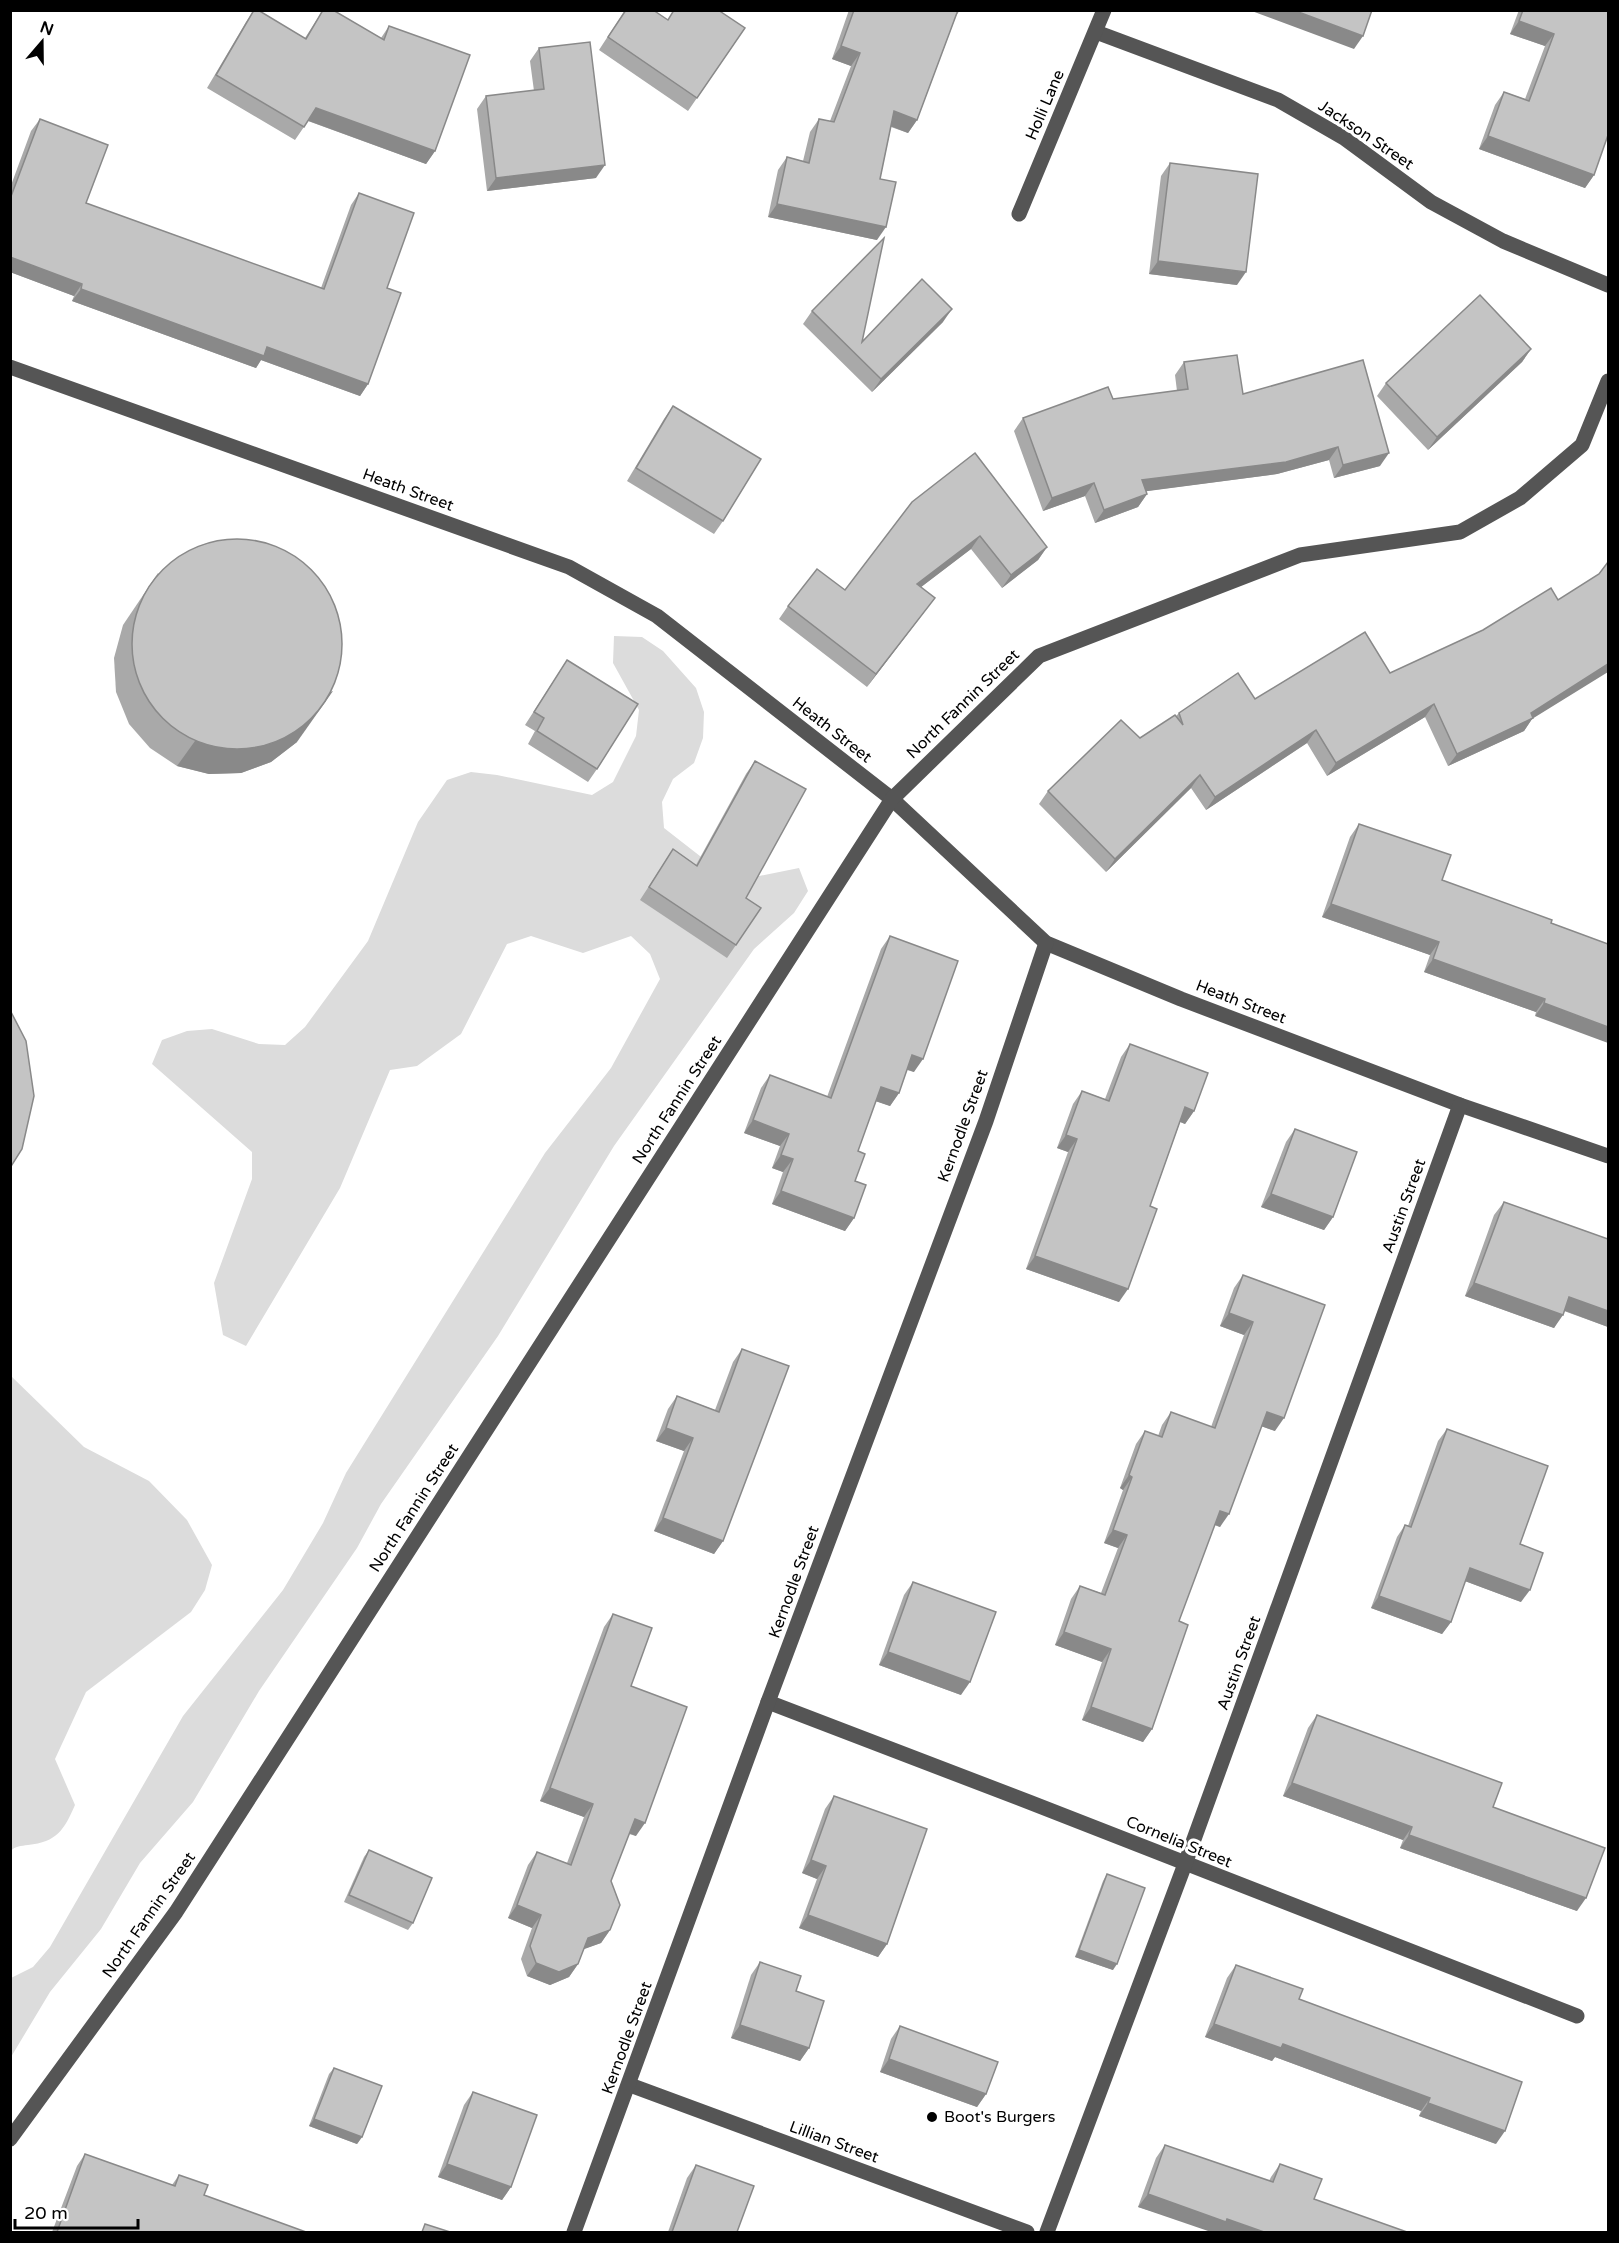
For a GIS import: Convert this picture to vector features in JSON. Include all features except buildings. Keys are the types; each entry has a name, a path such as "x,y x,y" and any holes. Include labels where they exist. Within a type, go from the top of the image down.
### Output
{"street":[{"name":"Holli Lane","path":"1019,214 1104,10"},
{"name":"Jackson Street","path":"1096,32 1278,100 1344,138 1431,202 1503,241 1608,285"},
{"name":"Heath Street","path":"10,367 569,567 657,616 892,800 1046,943 1181,999 1460,1105 1608,1156"},
{"name":"North Fannin Street","path":"10,2139 176,1912 892,800 1039,656 1300,555 1460,532 1520,498 1582,445 1608,381"},
{"name":"Kernodle Street","path":"574,2232 630,2085 768,1702 986,1121 1046,943"},
{"name":"Austin Street","path":"1047,2232 1185,1864 1460,1105"},
{"name":"Cornelia Street","path":"768,1702 1018,1797 1577,2016"},
{"name":"Lillian Street","path":"630,2085 1027,2232"}],"shaded area":[{"path":"614,636 642,637 663,651 696,688 704,712 703,738 694,763 673,779 662,802 664,828 723,874 749,878 799,868 808,891 794,913 754,949 614,1146 498,1336 381,1504 357,1548 259,1691 193,1802 140,1863 101,1929 50,1992 11,2057 11,1978 33,1967 50,1947 183,1716 283,1590 323,1523 346,1473 545,1153 611,1068 660,979 650,954 631,936 583,953 531,936 507,944 461,1034 417,1066 390,1070 340,1188 246,1346 223,1335 214,1283 252,1179 252,1152 152,1064 162,1040 187,1031 212,1029 259,1044 285,1045 305,1027 368,941 418,822 447,780 471,772 497,775 592,795 613,782 636,736 639,710 613,663"},
{"path":"11,1376 84,1447 149,1481 187,1520 212,1565 205,1590 191,1612 86,1692 55,1759 75,1805 71,1814 63,1828 53,1838 16,1847 11,1851"}],"place":[{"name":"Boot's Burgers","path":"932,2117"}]}
